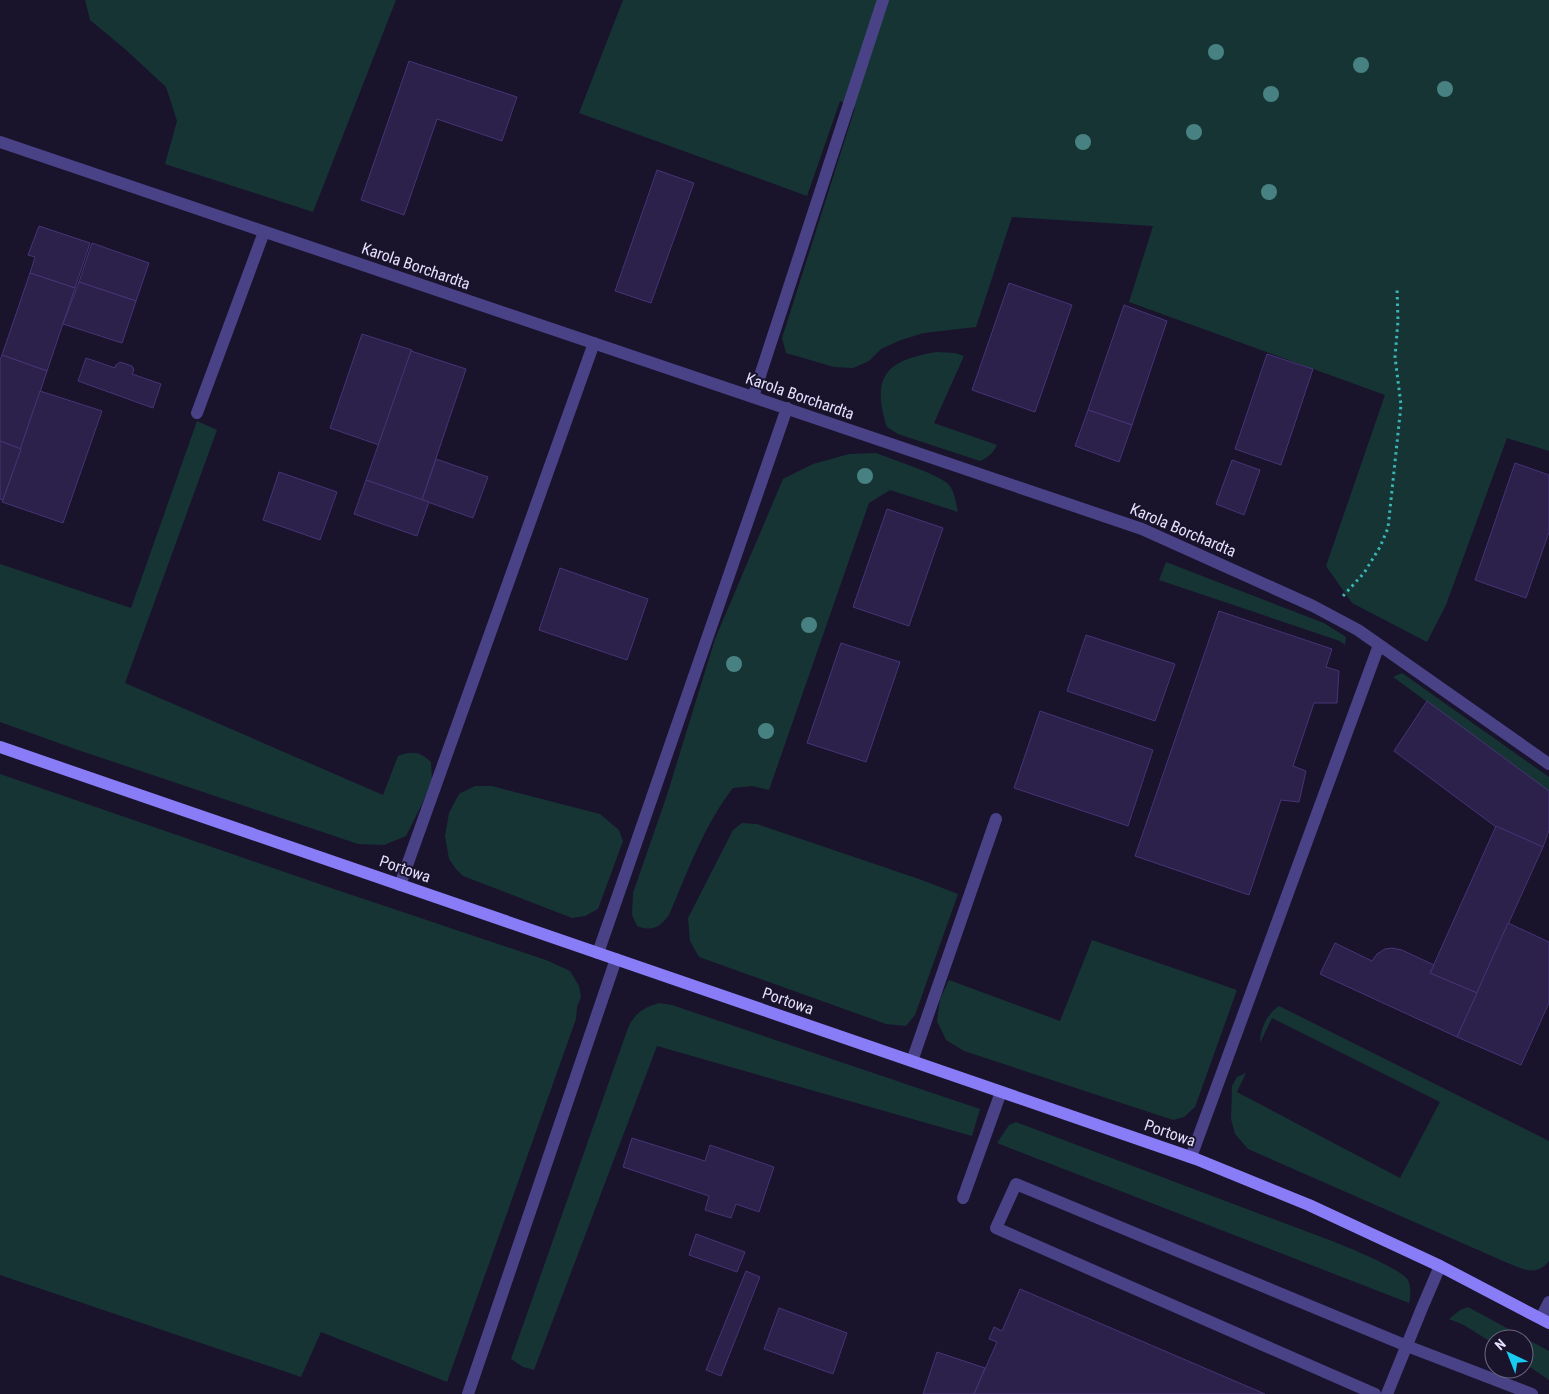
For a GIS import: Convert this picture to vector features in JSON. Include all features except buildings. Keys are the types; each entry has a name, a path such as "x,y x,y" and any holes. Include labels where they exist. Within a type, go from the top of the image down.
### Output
{"main road":[{"name":"Portowa","path":"0,747 1191,1157 1309,1204 1440,1266 1545,1320"}],"street":[{"path":"753,397 883,0"},
{"name":"Karola Borchardta","path":"0,142 1142,529 1328,613 1358,630 1549,764"},
{"path":"197,413 264,232"},
{"path":"400,885 594,343"},
{"path":"598,953 787,408"},
{"path":"1191,1157 1379,645"},
{"path":"912,1061 996,819"},
{"path":"468,1394 616,959"},
{"path":"963,1198 1001,1092"},
{"path":"1375,1394 996,1228 1016,1184 1406,1346 1532,1394"},
{"path":"1387,1394 1440,1266"},
{"path":"1545,1320 1549,1302"}],"path":[{"path":"1328,613 1364,573 1380,547 1388,528 1401,405 1395,357 1398,321 1397,288"}],"green space":[{"path":"85,0 396,0 313,212 165,164 177,121 166,87 90,20"},
{"path":"623,0 1549,0 1549,451 1507,438 1446,605 1427,642 1352,603 1326,566 1385,395 1129,302 1153,226 1012,217 976,327 924,333 901,340 881,349 869,361 853,368 834,367 786,353 782,338 855,108 840,101 807,196 579,113"},
{"path":"937,352 955,353 964,356 934,423 997,445 986,458 980,461 898,434 887,427 882,409 881,395 882,383 887,373 905,360"},
{"path":"197,421 217,430 125,683 383,795 398,756 416,753 423,756 431,762 432,780 406,836 384,845 358,844 0,722 0,564 131,608"},
{"path":"876,453 944,481 953,491 958,512 890,490 869,503 769,790 752,786 733,788 713,817 669,915 656,927 643,928 637,926 632,915 633,893 667,795 715,639 783,479 813,464 849,454"},
{"path":"1166,562 1324,623 1346,637 1345,645 1340,641 1159,580"},
{"path":"1402,673 1549,777 1549,791 1393,677"},
{"path":"0,774 546,960 570,971 579,986 581,997 577,1007 576,1019 447,1382 321,1332 301,1377 0,1275"},
{"path":"475,786 492,786 600,814 619,830 623,841 598,909 585,916 572,918 463,876 456,869 449,859 445,836 449,813 459,794"},
{"path":"742,823 757,824 958,894 915,1015 906,1026 886,1024 699,957 690,941 688,918 733,830"},
{"path":"1092,940 1237,990 1195,1107 1184,1117 1173,1120 964,1051 946,1040 937,1021 940,999 949,980 1060,1021"},
{"path":"659,1003 672,1005 980,1109 972,1136 657,1046 534,1370 523,1367 511,1359 628,1028 640,1012"},
{"path":"1279,1006 1549,1141 1549,1261 1540,1269 1535,1270 1510,1264 1248,1149 1235,1134 1231,1119 1232,1086 1237,1077 1246,1073 1237,1092 1400,1178 1440,1102 1272,1018 1260,1043 1261,1032 1265,1022"},
{"path":"1016,1122 1373,1258 1403,1275 1408,1280 1410,1286 1409,1303 997,1143 1009,1125"},
{"path":"1468,1307 1508,1329 1484,1329 1484,1338 1464,1325 1449,1319 1460,1310"},
{"path":"1534,1343 1549,1351 1549,1380 1534,1370"}]}
